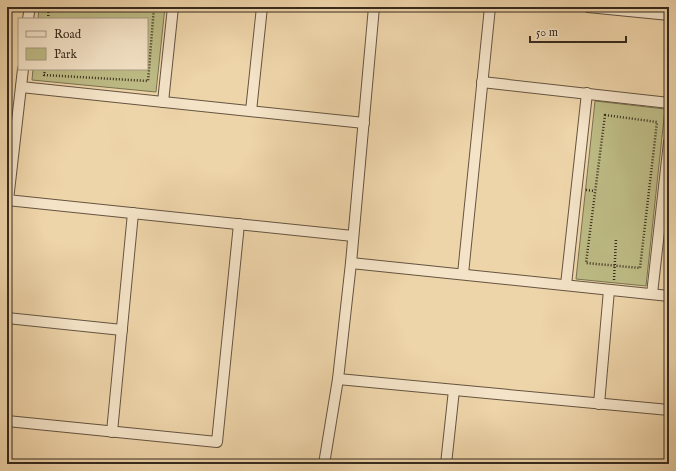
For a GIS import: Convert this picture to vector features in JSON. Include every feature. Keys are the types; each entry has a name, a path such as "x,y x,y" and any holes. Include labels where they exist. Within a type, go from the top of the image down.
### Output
{"street":[{"path":"28,18 30,7"},
{"path":"163,102 173,7"},
{"path":"251,111 262,7"},
{"path":"324,464 338,379 351,263 374,7"},
{"path":"463,274 490,7"},
{"path":"588,7 669,15"},
{"path":"23,70 8,200 353,236"},
{"path":"482,82 669,103"},
{"path":"21,87 364,123"},
{"path":"566,285 587,94"},
{"path":"652,294 669,142"},
{"path":"112,432 133,213"},
{"path":"7,421 217,442 239,224"},
{"path":"351,263 669,296"},
{"path":"599,404 611,290"},
{"path":"7,318 122,330"},
{"path":"338,379 669,410"},
{"path":"446,464 454,390"}],"path":[{"path":"48,18 49,7"},
{"path":"45,70 44,75 148,81 154,7"},
{"path":"605,116 657,122 640,268 615,265 586,262 605,116"},
{"path":"611,290 615,265 616,239"}],"green space":[{"path":"39,7 165,7 156,92 32,80 33,70 148,70 148,18 38,18"},
{"path":"595,101 665,109 646,286 576,279"}]}
